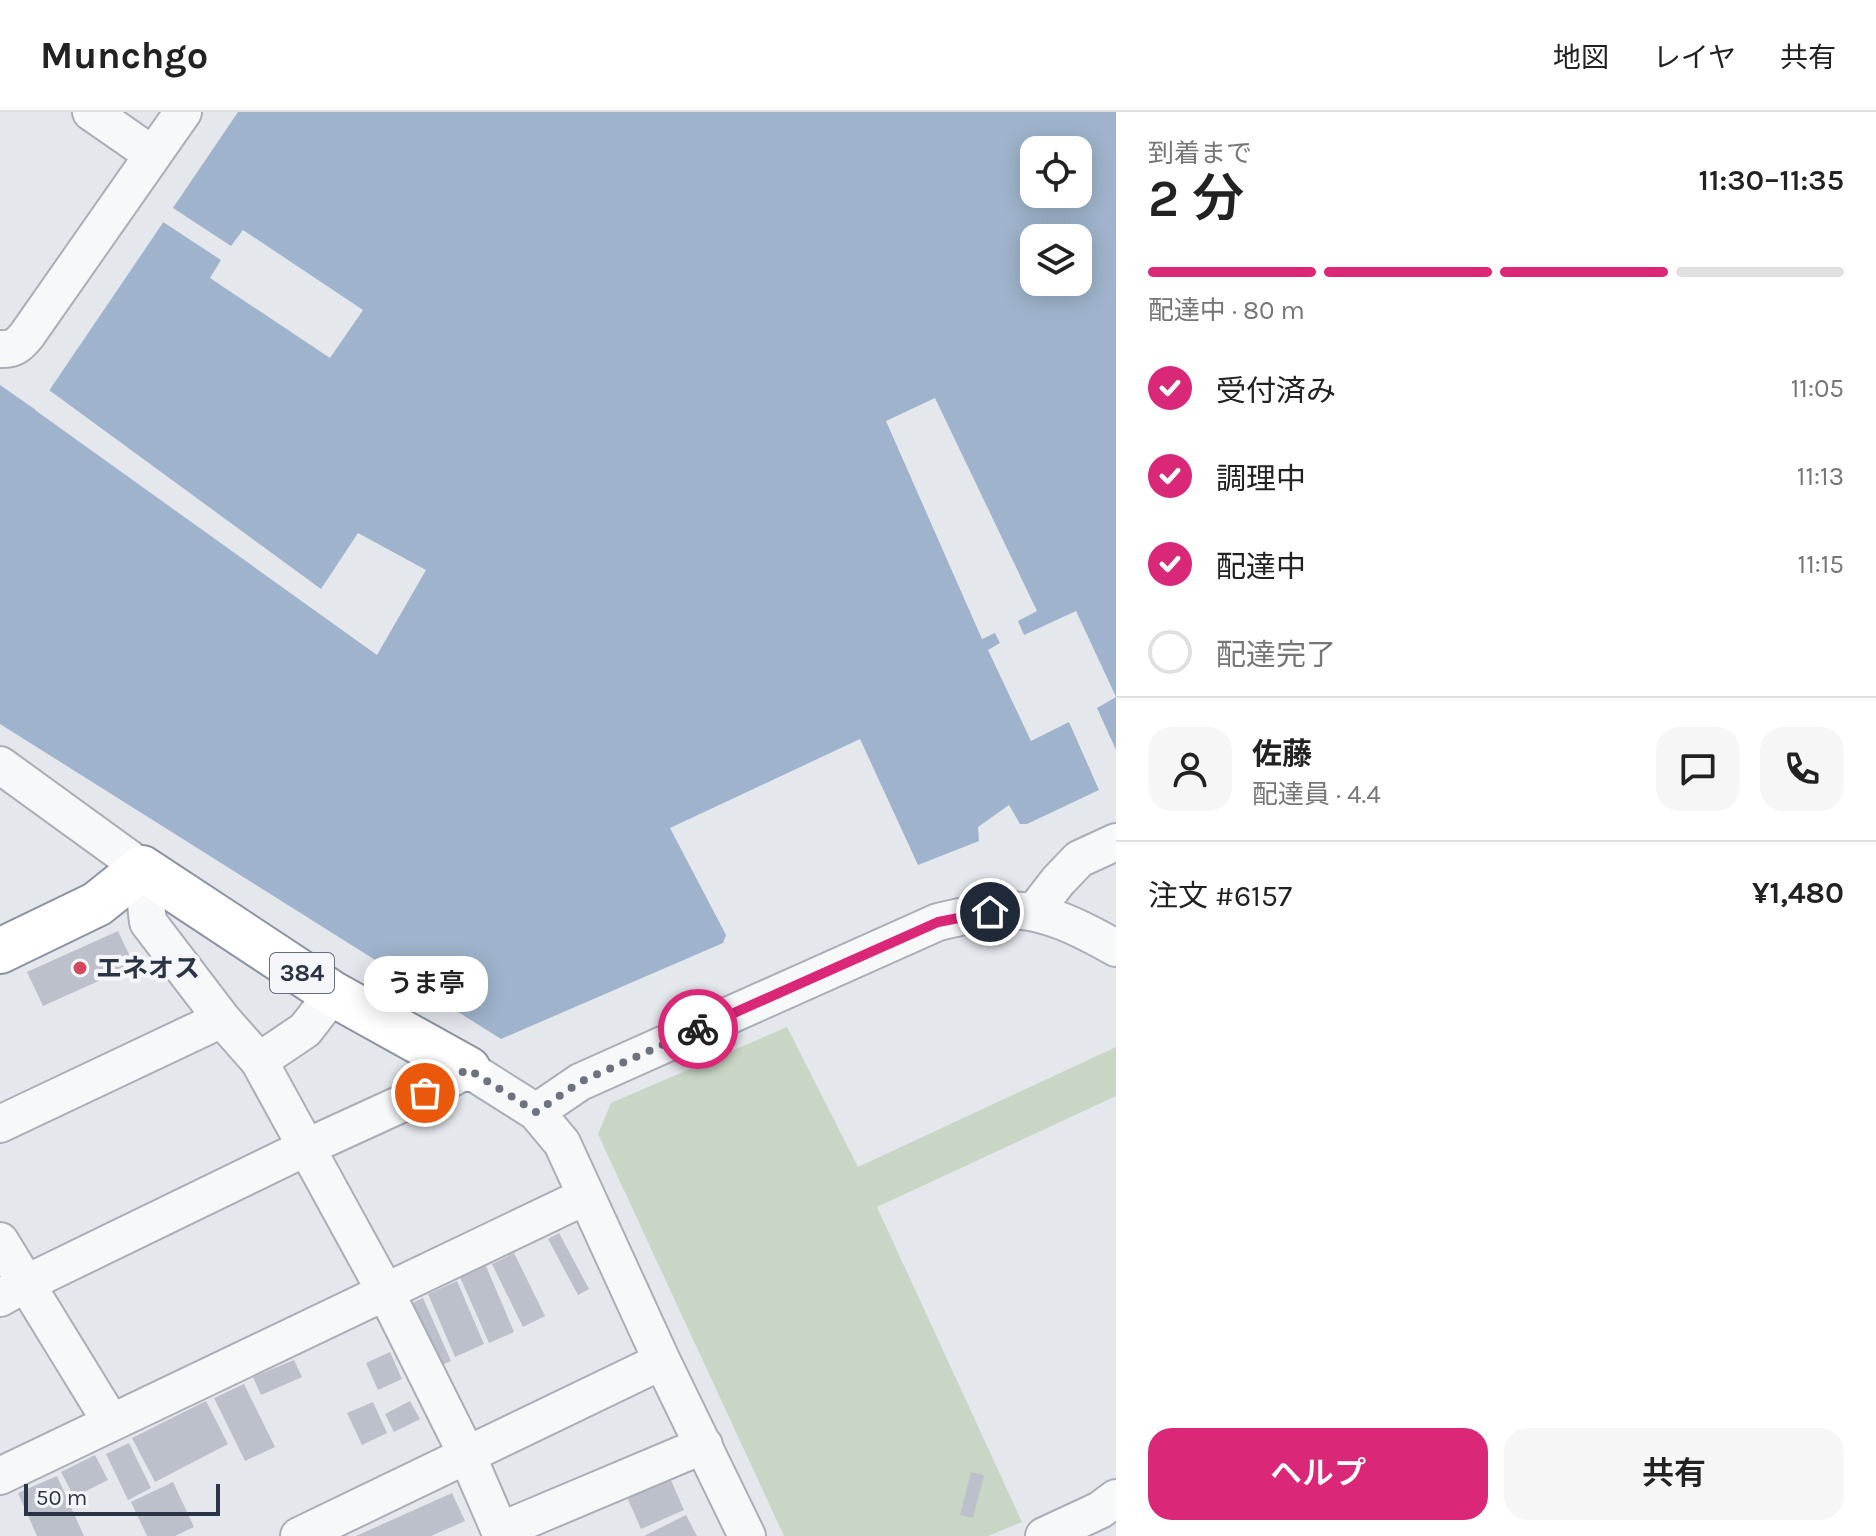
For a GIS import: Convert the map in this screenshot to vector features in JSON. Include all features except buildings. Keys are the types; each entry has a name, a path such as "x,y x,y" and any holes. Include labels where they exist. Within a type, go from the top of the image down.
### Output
{"highway":[{"path":"0,951 97,904 142,868"},
{"name":"384","path":"142,868 333,994 468,1069"}],"street":[{"path":"91,112 153,155"},
{"path":"0,349 8,350 18,345 27,335 183,112"},
{"path":"0,765 142,868 148,922 222,1019 259,1061 385,1291 467,1455 501,1534 704,1445"},
{"path":"1034,912 1079,859 1116,842"},
{"path":"536,1112 580,1082 938,922 1007,910 1034,912 1079,927 1116,948"},
{"path":"259,1061 305,1030 333,994"},
{"path":"0,1124 222,1019"},
{"path":"13,1291 307,1147 425,1093 468,1069 536,1112 562,1143 747,1536"},
{"path":"0,1476 586,1196"},
{"path":"0,1241 13,1291 111,1422"},
{"path":"318,1532 467,1455 662,1361"},
{"path":"1044,1536 1100,1510 1116,1498"}],"green space":[{"path":"787,1027 858,1167 1116,1047 1116,1096 877,1207 1022,1522 988,1536 784,1536 598,1134 611,1103"}],"water":[{"path":"238,112 1116,112 1116,697 1076,611 1024,635 1018,621 1037,611 935,398 886,421 982,639 995,633 1000,643 988,650 1031,741 1069,722 1099,790 1027,824 1020,824 1009,805 978,827 979,841 918,865 860,739 670,828 726,935 723,943 501,1039 0,724 0,385 36,410"},
{"path":"1116,697 1116,750 1097,708"}],"pier":[{"path":"170,206 231,246 243,230 363,310 330,358 210,278 221,260 160,220"},
{"path":"49,390 321,589 358,533 426,570 377,655 35,410"}],"way so far":[{"path":"425,1093 468,1069 536,1112 580,1082 698,1029"}],"place":[{"name":"エネオス","path":"80,968"},
{"name":"うま亭","path":"425,1093"}],"route":[{"path":"698,1029 938,922 990,912"}]}
